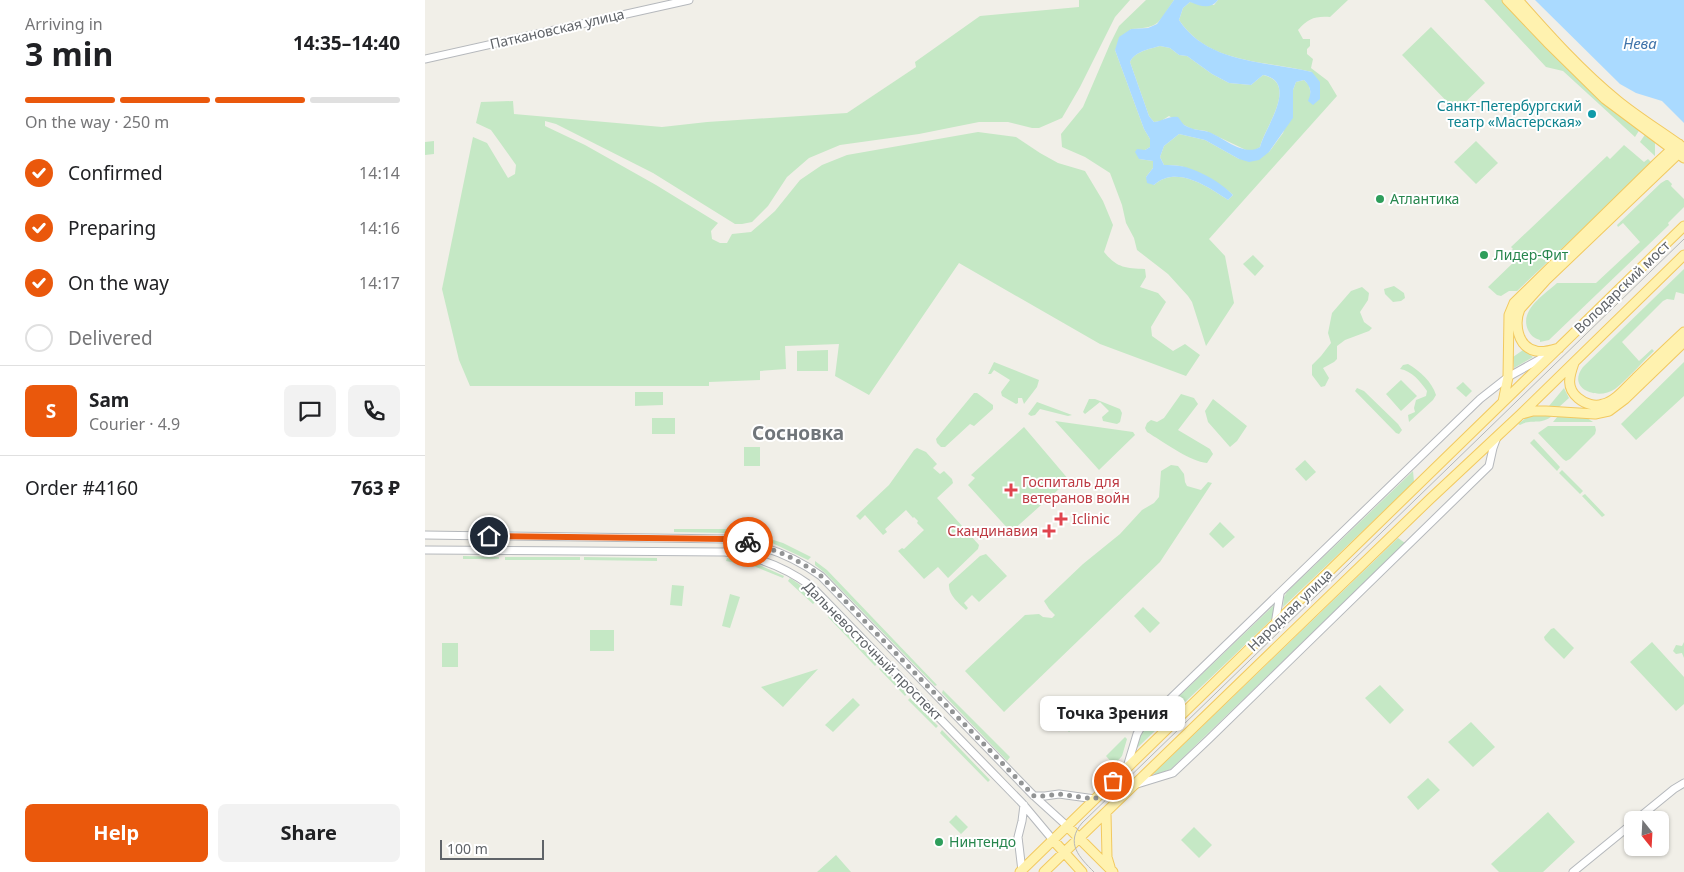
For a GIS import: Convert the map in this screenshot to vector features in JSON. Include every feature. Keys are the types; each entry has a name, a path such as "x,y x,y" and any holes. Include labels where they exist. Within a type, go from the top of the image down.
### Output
{"main road":[{"path":"1507,0 1605,100 1680,150"},
{"path":"1518,0 1563,49 1608,93 1680,150"},
{"path":"1560,348 1537,352 1524,344 1517,328 1520,308 1546,280 1680,150"},
{"path":"1503,402 1508,377 1509,315 1514,303 1680,150"},
{"name":"Володарский мост","path":"1560,348 1684,226"},
{"name":"Володарский мост","path":"1574,361 1684,256"},
{"path":"1574,361 1569,380 1571,390 1587,403 1593,405 1605,404 1619,394 1684,332"},
{"path":"1521,414 1533,411 1595,414 1609,410 1625,399 1684,342"},
{"name":"Народная улица","path":"1021,871 1560,348"},
{"name":"Народная улица","path":"1044,872 1429,500 1497,438 1574,361"},
{"path":"1106,812 1107,857 1112,870"},
{"name":"Дальневосточный проспект","path":"1067,826 1112,870"},
{"name":"Дальневосточный проспект","path":"1053,840 1081,872"}],"street":[{"name":"Паткановская улица","path":"425,59 689,0"},
{"path":"1127,768 1137,734 1141,727 1481,399 1508,377 1560,348"},
{"path":"1134,785 1173,772 1196,751 1489,466 1497,438"},
{"name":"Дальневосточный проспект","path":"425,535 727,539 746,542 780,552 797,560 821,576 1034,796 1067,826"},
{"name":"Дальневосточный проспект","path":"425,550 725,552 745,555 773,564 790,572 811,586 1023,805 1053,840"},
{"path":"1275,624 1280,594"},
{"path":"1647,811 1674,789 1684,784"},
{"path":"1034,796 1059,794 1095,799"},
{"path":"1021,871 1018,837 1023,805"},
{"path":"1573,872 1624,830"}],"green space":[{"path":"1079,0 1130,0 1115,17 1080,87 1062,118 1039,128 1008,122 979,122 919,134 840,145 809,158 787,177 768,206 752,222 735,224 653,173 556,124 545,121 545,126 585,145 718,223 711,231 712,239 720,243 727,243 732,234 751,232 775,211 800,180 822,165 847,155 978,132 1016,137 1058,163 1085,171 1103,201 1113,225 1104,252 1117,264 1145,269 1146,277 1140,287 1158,293 1166,302 1151,327 1152,336 1173,351 1185,344 1200,355 1186,376 1100,344 959,263 869,395 835,376 839,344 785,346 786,369 760,371 760,380 709,382 709,386 470,386 459,360 442,289 473,137 487,143 508,178 515,174 516,165 491,130 476,123 481,102 513,101 514,114 662,127 707,122 847,113 916,67 915,62 980,16 1079,7"},
{"path":"1146,0 1174,0 1158,22 1148,27 1131,29 1115,50 1144,129 1150,139 1150,147 1145,150 1139,159 1153,161 1153,168 1146,177 1154,185 1163,179 1182,177 1211,189 1228,200 1233,195 1208,178 1185,167 1164,165 1160,157 1164,146 1179,134 1205,140 1239,159 1269,152 1283,133 1293,104 1293,90 1296,82 1304,80 1309,85 1313,105 1312,72 1257,62 1222,53 1191,35 1179,20 1183,8 1190,2 1214,5 1218,0 1348,0 1330,17 1312,19 1298,30 1303,39 1310,39 1307,54 1313,59 1311,68 1328,81 1337,96 1209,239 1225,256 1234,303 1206,346 1192,302 1188,296 1168,274 1137,250 1110,173 1085,157 1062,147 1061,134 1083,107 1119,26"},
{"path":"1484,0 1504,0 1585,85 1621,116 1640,129 1635,137 1563,71 1546,67"},
{"path":"1431,27 1485,83 1456,111 1402,55"},
{"path":"1160,46 1170,48 1179,55 1187,56 1212,74 1229,83 1251,85 1263,75 1274,80 1279,87 1277,107 1260,147 1254,151 1246,150 1206,131 1192,129 1169,116 1161,121 1154,122 1149,116 1130,62 1135,55 1147,49"},
{"path":"1646,133 1655,143 1655,156 1640,142"},
{"path":"434,141 434,154 425,155 425,142"},
{"path":"1476,141 1498,163 1476,184 1454,162"},
{"path":"1624,145 1644,162 1648,159 1652,163 1517,291 1509,291 1501,296 1488,287 1517,259 1510,251 1513,249 1511,247 1607,156 1610,159"},
{"path":"1666,180 1672,184 1671,186 1684,199 1684,207 1668,223 1669,225 1549,340 1540,342 1540,340 1530,334 1526,323 1530,310 1557,283 1596,283 1640,242 1623,223 1618,227 1617,225"},
{"path":"1253,255 1264,266 1255,276 1243,264"},
{"path":"1684,269 1684,294 1676,292 1674,300 1667,299 1663,301 1622,342 1639,361 1652,349 1654,351 1615,389 1600,394 1586,391 1581,387 1578,381 1583,367"},
{"path":"1394,286 1404,293 1405,298 1401,301 1393,302 1385,294 1384,289"},
{"path":"1362,287 1369,293 1368,300 1360,312 1364,322 1372,328 1369,331 1345,340 1337,346 1337,359 1323,368 1329,378 1325,386 1321,387 1312,375 1312,365 1331,343 1328,333 1332,313 1351,291"},
{"path":"828,350 828,371 797,371 797,351"},
{"path":"1523,350 1533,357 1514,368 1513,357"},
{"path":"994,362 1039,380 1037,387 1024,404 1022,398 1018,398 1018,403 1016,404 1002,396 1001,392 1010,380 994,370 991,374 988,374"},
{"path":"1684,362 1684,396 1636,440 1621,424"},
{"path":"1408,364 1425,377 1436,395 1409,422 1408,415 1415,412 1416,400 1426,396 1427,391 1412,374 1400,369 1403,365"},
{"path":"1401,380 1417,396 1401,411 1386,394"},
{"path":"1463,382 1472,391 1466,397 1456,388"},
{"path":"1357,388 1364,391 1398,424 1402,430 1399,434 1355,391"},
{"path":"1564,388 1569,398 1559,407 1549,406"},
{"path":"635,392 663,392 663,405 635,406"},
{"path":"974,393 977,393 993,405 993,409 974,426 970,424 945,447 941,447 936,439"},
{"path":"1181,394 1194,398 1198,404 1178,430 1210,449 1213,454 1207,463 1200,462 1177,451 1147,432 1145,428 1151,420 1157,422 1164,418"},
{"path":"1089,399 1095,399 1120,409 1122,413 1120,422 1117,424 1103,421 1102,417 1109,411 1100,402 1085,414 1083,412"},
{"path":"1213,399 1247,426 1237,441 1230,447 1208,422 1205,411"},
{"path":"1037,402 1072,415 1068,416 1040,409 1035,415 1031,416 1028,414"},
{"path":"1535,415 1552,416 1543,421 1518,424 1526,418"},
{"path":"1558,416 1587,418 1593,422 1553,422"},
{"path":"652,418 675,418 675,434 652,434"},
{"path":"1055,421 1133,432 1135,435 1099,470"},
{"path":"1548,426 1595,426 1596,430 1595,434 1566,461 1538,433"},
{"path":"1024,427 1069,480 1011,532 968,485 975,478 971,475"},
{"path":"1534,439 1560,467 1557,471 1530,443"},
{"path":"744,447 760,447 760,466 744,466"},
{"path":"917,448 926,452 937,464 933,468 940,474 944,471 952,479 953,483 937,498 979,545 978,549 948,578 938,567 924,579 898,551 902,548 904,549 924,530 917,523 918,521 906,510 885,529 887,532 883,535 865,515 860,520 856,516 889,485"},
{"path":"1305,460 1316,472 1306,481 1295,469"},
{"path":"1171,465 1178,466 1184,474 1187,486 1201,490 1208,482 1212,483 1160,562 1004,712 965,671 1025,615 1039,614 1043,617 1052,618 1055,615 1044,601 1083,564 1120,534 1142,510 1154,503 1159,497 1161,471"},
{"path":"1562,470 1583,491 1580,494 1559,473"},
{"path":"1413,471 1414,482 1283,607 1284,597 1287,592"},
{"path":"1585,494 1605,515 1602,517 1582,496"},
{"path":"1220,522 1235,537 1223,548 1209,534"},
{"path":"674,529 727,529 761,536 758,538 726,533 674,532"},
{"path":"767,538 783,543 811,557 808,560 768,541"},
{"path":"1398,538 1405,543 1171,769 1155,775 1154,773"},
{"path":"986,554 1007,576 979,602 972,595 964,603 968,608 966,610 950,592 949,584 980,556"},
{"path":"463,556 499,557 499,559 463,559"},
{"path":"505,557 580,557 580,560 505,560"},
{"path":"584,557 657,558 657,561 584,560"},
{"path":"727,558 757,564 784,576 783,578 756,567 726,561"},
{"path":"815,561 827,570 937,685 935,686 815,565"},
{"path":"790,578 816,601 813,604 788,581"},
{"path":"672,585 684,586 682,606 670,605"},
{"path":"730,594 740,597 730,628 722,626"},
{"path":"1274,605 1272,619 1136,749 1140,735 1144,730"},
{"path":"1143,607 1160,623 1150,633 1134,616"},
{"path":"830,615 877,664 875,666 828,617"},
{"path":"1554,628 1574,648 1564,659 1544,637"},
{"path":"590,630 614,630 614,651 590,651"},
{"path":"1652,642 1684,677 1684,704 1676,711 1630,662"},
{"path":"1684,642 1684,658 1682,653 1676,654 1673,651 1676,645 1682,646"},
{"path":"442,643 458,643 458,667 442,667"},
{"path":"881,667 907,694 905,696 879,669"},
{"path":"818,669 783,707 761,687"},
{"path":"1380,685 1404,710 1390,724 1365,698"},
{"path":"943,690 1010,757 1007,761 942,693"},
{"path":"853,698 860,705 833,732 825,725"},
{"path":"910,698 938,726 936,728 908,700"},
{"path":"1067,699 1085,717 1069,732 1051,714"},
{"path":"1471,722 1495,747 1473,767 1448,742"},
{"path":"942,730 990,780 988,782 940,733"},
{"path":"1125,737 1127,739 1122,756 1114,765 1106,756"},
{"path":"1428,778 1440,790 1418,810 1407,797"},
{"path":"1548,812 1575,842 1543,872 1499,872 1491,864"},
{"path":"956,815 968,827 961,834 949,822"},
{"path":"1194,827 1212,845 1199,858 1181,840"},
{"path":"836,855 851,872 817,872"}],"water":[{"path":"1174,0 1218,0 1208,6 1201,6 1190,2 1183,8 1179,20 1191,34 1206,45 1222,53 1257,62 1312,72 1320,82 1320,99 1313,105 1308,101 1310,90 1308,85 1304,80 1296,82 1293,90 1293,118 1269,152 1259,160 1249,162 1239,159 1205,140 1179,134 1164,146 1160,157 1164,165 1186,167 1208,177 1233,195 1228,200 1201,184 1182,177 1163,179 1154,185 1147,183 1146,177 1153,168 1153,161 1139,159 1135,152 1137,149 1145,150 1150,147 1150,139 1144,129 1115,50 1119,37 1131,29 1148,28 1157,24","holes":["1160,46 1170,48 1179,55 1187,56 1212,74 1229,83 1251,85 1263,75 1274,79 1279,87 1277,107 1260,147 1247,150 1234,146 1209,132 1186,126 1178,117 1154,122 1149,116 1130,62 1135,55 1147,49"]},
{"name":"Нева","path":"1535,0 1684,0 1684,123 1662,101 1636,93 1620,84"}],"tram line":[{"path":"1094,872 1083,861 1074,843 1077,830 1082,823 1684,239"}],"way so far":[{"path":"748,542 780,552 808,566 821,576 1034,796 1064,794 1095,799 1113,781"}],"place":[{"name":"Санкт-Петербургский театр «Мастерская»","path":"1592,114"},
{"name":"Атлантика","path":"1380,199"},
{"name":"Лидер-Фит","path":"1484,255"},
{"name":"Госпиталь для ветеранов войн","path":"1011,490"},
{"name":"Iclinic","path":"1061,519"},
{"name":"Скандинавия","path":"1049,531"},
{"name":"Точка Зрения","path":"1113,781"},
{"name":"Нинтендо","path":"939,842"}],"district":[{"name":"Сосновка","path":"798,433"}],"route":[{"path":"489,536 727,539 748,542"}]}
